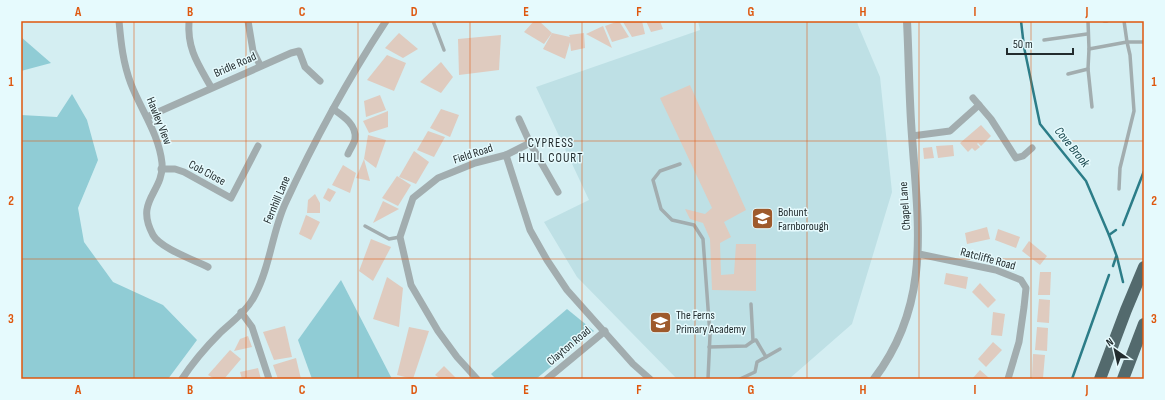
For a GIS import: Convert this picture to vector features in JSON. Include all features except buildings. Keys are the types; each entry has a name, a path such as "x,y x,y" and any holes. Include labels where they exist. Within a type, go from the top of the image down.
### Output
{"highway":[{"path":"1100,379 1142,272"},
{"path":"1122,379 1144,324"}],"street":[{"name":"Hawley View","path":"119,21 124,62 131,85 147,117 157,142 162,163 161,178 146,210 148,223 154,236 167,247 208,267"},
{"path":"189,21 188,31 191,50 211,87"},
{"path":"248,21 253,52 260,65"},
{"name":"Fernhill Lane","path":"182,379 206,348 255,297 264,274 272,242 284,205 333,110 386,21"},
{"name":"Chapel Lane","path":"874,379 893,352 903,330 916,282 919,254 919,227 912,136 907,21"},
{"name":"Bridle Road","path":"147,117 260,65 299,51 305,67 320,80"},
{"path":"973,98 988,114 1016,158 1023,156 1032,148"},
{"path":"912,136 950,131 979,105"},
{"path":"333,110 346,119 354,128 355,139 348,154"},
{"path":"519,119 530,143 558,192"},
{"path":"506,155 530,143"},
{"name":"Cob Close","path":"161,169 175,169 184,172 231,198 258,146"},
{"name":"Field Road","path":"400,237 413,198 438,178 475,162 506,155 530,230 547,260 567,290 633,364 650,379"},
{"path":"400,237 410,285 438,331 452,350 478,379"},
{"name":"Ratcliffe Road","path":"919,254 996,270 1021,280 1026,288 1024,307 1019,342 1008,379"},
{"path":"241,312 252,327 269,379"},
{"name":"Clayton Road","path":"547,379 604,331"}],"lane":[{"path":"433,21 444,50"},
{"path":"1088,21 1088,69 1092,107"},
{"path":"1119,189 1120,168 1134,111 1130,55 1124,21"},
{"path":"1044,40 1087,34"},
{"path":"1089,49 1127,42 1144,42"},
{"path":"1068,74 1088,69"},
{"path":"680,164 660,171 653,180 661,209 672,220 694,225 703,239 710,335 708,379"},
{"path":"365,226 389,239 400,237"},
{"path":"751,304 752,341"},
{"path":"709,347 746,346 752,341 756,340 766,356"},
{"path":"740,379 754,372 757,362 780,349"}],"shaded area":[{"name":"Bohunt Farnborough","path":"698,21 857,21 880,77 892,192 852,324 789,379 677,379 577,277 544,222 589,200 536,87 700,30"},
{"path":"21,37 51,63 21,71"},
{"path":"72,94 87,120 98,160 78,208 84,242 113,282 163,305 197,340 168,379 21,379 21,115 57,117"},
{"path":"341,280 392,379 312,379 298,340"},
{"path":"567,309 594,331 536,379 496,379 491,374"}],"waterway":[{"name":"Cove Brook","path":"1021,21 1024,47 1040,124 1086,181 1109,235 1117,257 1123,282"},
{"path":"1123,225 1144,171"},
{"path":"1109,235 1116,230"},
{"name":"Cove Brook","path":"1113,266 1116,257"},
{"path":"1072,379 1109,275"}],"place":[{"name":"Bohunt Farnborough","path":"763,219"},
{"name":"The Ferns Primary Academy","path":"661,322"}],"district":[{"name":"CYPRESS HULL COURT","path":"551,150"}]}
